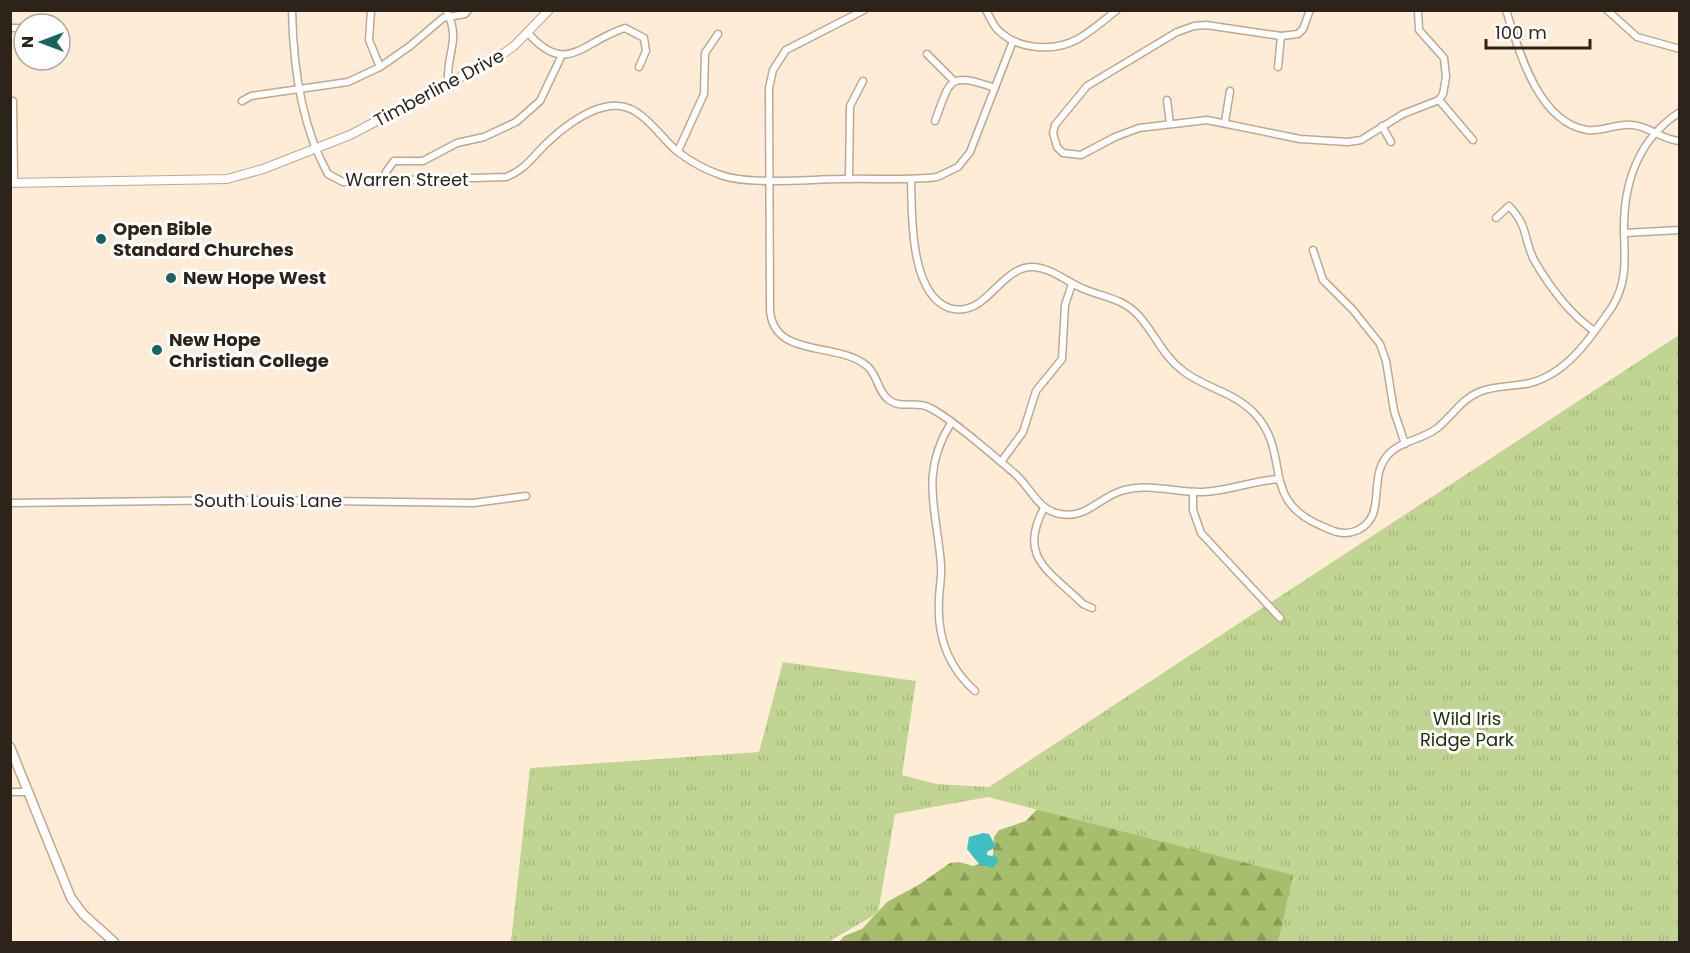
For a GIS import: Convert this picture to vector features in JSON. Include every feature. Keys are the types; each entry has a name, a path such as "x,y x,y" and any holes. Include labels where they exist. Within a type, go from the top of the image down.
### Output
{"main road":[{"path":"10,747 71,898 84,914 114,942"}],"street":[{"path":"13,101 12,183 213,181 243,175 317,148 300,90 294,54 292,10"},
{"path":"371,10 369,40 380,67"},
{"path":"242,101 248,96 348,82 380,67 410,46 448,13 465,14 468,10"},
{"name":"Timberline Drive","path":"317,148 350,135 497,58 528,33 549,10"},
{"path":"864,10 791,46 777,60 769,88 770,309 775,329 787,340 863,363 873,372 882,392 891,402 928,406 1018,476 1044,508 1062,515 1082,513 1110,495 1131,488 1193,492 1218,490 1259,480 1278,479"},
{"path":"986,10 998,30 1013,41 1040,48 1054,48 1078,39 1116,10"},
{"path":"1310,10 1303,29 1298,34 1281,36 1206,26 1176,32 1087,86 1055,124 1053,133 1057,147 1063,153 1081,155 1126,132 1207,120 1288,137 1348,142 1361,140 1382,126 1439,100 1445,86 1446,66 1440,51 1419,30 1418,10"},
{"path":"1506,10 1537,91 1545,105 1556,115 1571,125 1588,130 1636,125 1680,141"},
{"path":"1607,10 1637,37 1680,49"},
{"path":"448,13 454,25 455,36 447,64 448,83"},
{"path":"528,33 543,49 556,56 569,55 604,35 625,28 644,38 646,51 639,67"},
{"path":"678,151 704,94 705,53 718,34"},
{"path":"1278,67 1281,36"},
{"name":"Warren Street","path":"317,148 328,174 335,180 343,182 506,177 523,169 546,143 575,122 604,107 627,107 638,112 678,151 701,166 724,176 768,180 911,179 943,175 962,162 972,146 1013,41"},
{"path":"927,54 954,81"},
{"path":"386,180 386,172 394,161 423,161 457,143 484,137 516,122 540,101 562,55"},
{"path":"935,121 947,88 954,81 966,79 995,88"},
{"path":"849,179 850,106 863,81"},
{"path":"1225,122 1230,91"},
{"path":"1167,100 1170,124"},
{"path":"1439,100 1473,140"},
{"path":"911,179 917,257 929,287 945,306 960,310 973,307 1015,273 1026,268 1042,268 1072,284 1110,296 1129,307 1142,319 1163,352 1181,370 1231,395 1251,410 1271,438 1277,459 1278,479 1285,500 1295,511 1311,522 1337,533 1348,533 1368,524 1373,516 1378,472 1389,453 1436,430 1466,399 1477,393 1489,388 1535,382 1559,370 1578,352 1612,306 1624,279 1624,233 1635,164 1641,150 1658,126 1680,112"},
{"path":"1382,126 1391,142"},
{"path":"1496,218 1509,206 1518,216 1524,225 1535,260 1573,315 1594,331"},
{"path":"1624,233 1680,230"},
{"path":"1313,250 1323,280 1353,310 1380,344 1386,361 1394,411 1405,444"},
{"path":"1001,462 1023,432 1036,391 1062,359 1065,305 1072,284"},
{"path":"951,423 940,440 932,471 942,566 938,619 947,654 960,677 975,691"},
{"path":"1193,492 1194,516 1201,533 1280,618"},
{"name":"South Louis Lane","path":"10,503 245,500 473,503 526,496"},
{"path":"1044,508 1033,533 1036,556 1083,604 1092,608"},
{"path":"10,792 28,792"}],"green space":[{"name":"Wild Iris Ridge Park","path":"1679,335 1679,942 1278,942 1293,875 988,797 895,814 878,913 828,942 511,942 530,768 759,752 783,662 916,681 902,775 936,784 989,787"},
{"path":"1039,807 1679,942 839,942 844,936 862,929 887,902 920,884 950,863 959,862 973,866 986,862 993,855 994,837 999,830 1026,821"}],"water":[{"path":"983,833 989,834 996,847 987,852 987,855 997,857 999,861 992,868 979,864 967,849 969,837"}],"place":[{"name":"Open Bible Standard Churches","path":"101,239"},
{"name":"New Hope West","path":"171,278"},
{"name":"New Hope Christian College","path":"157,350"}]}
